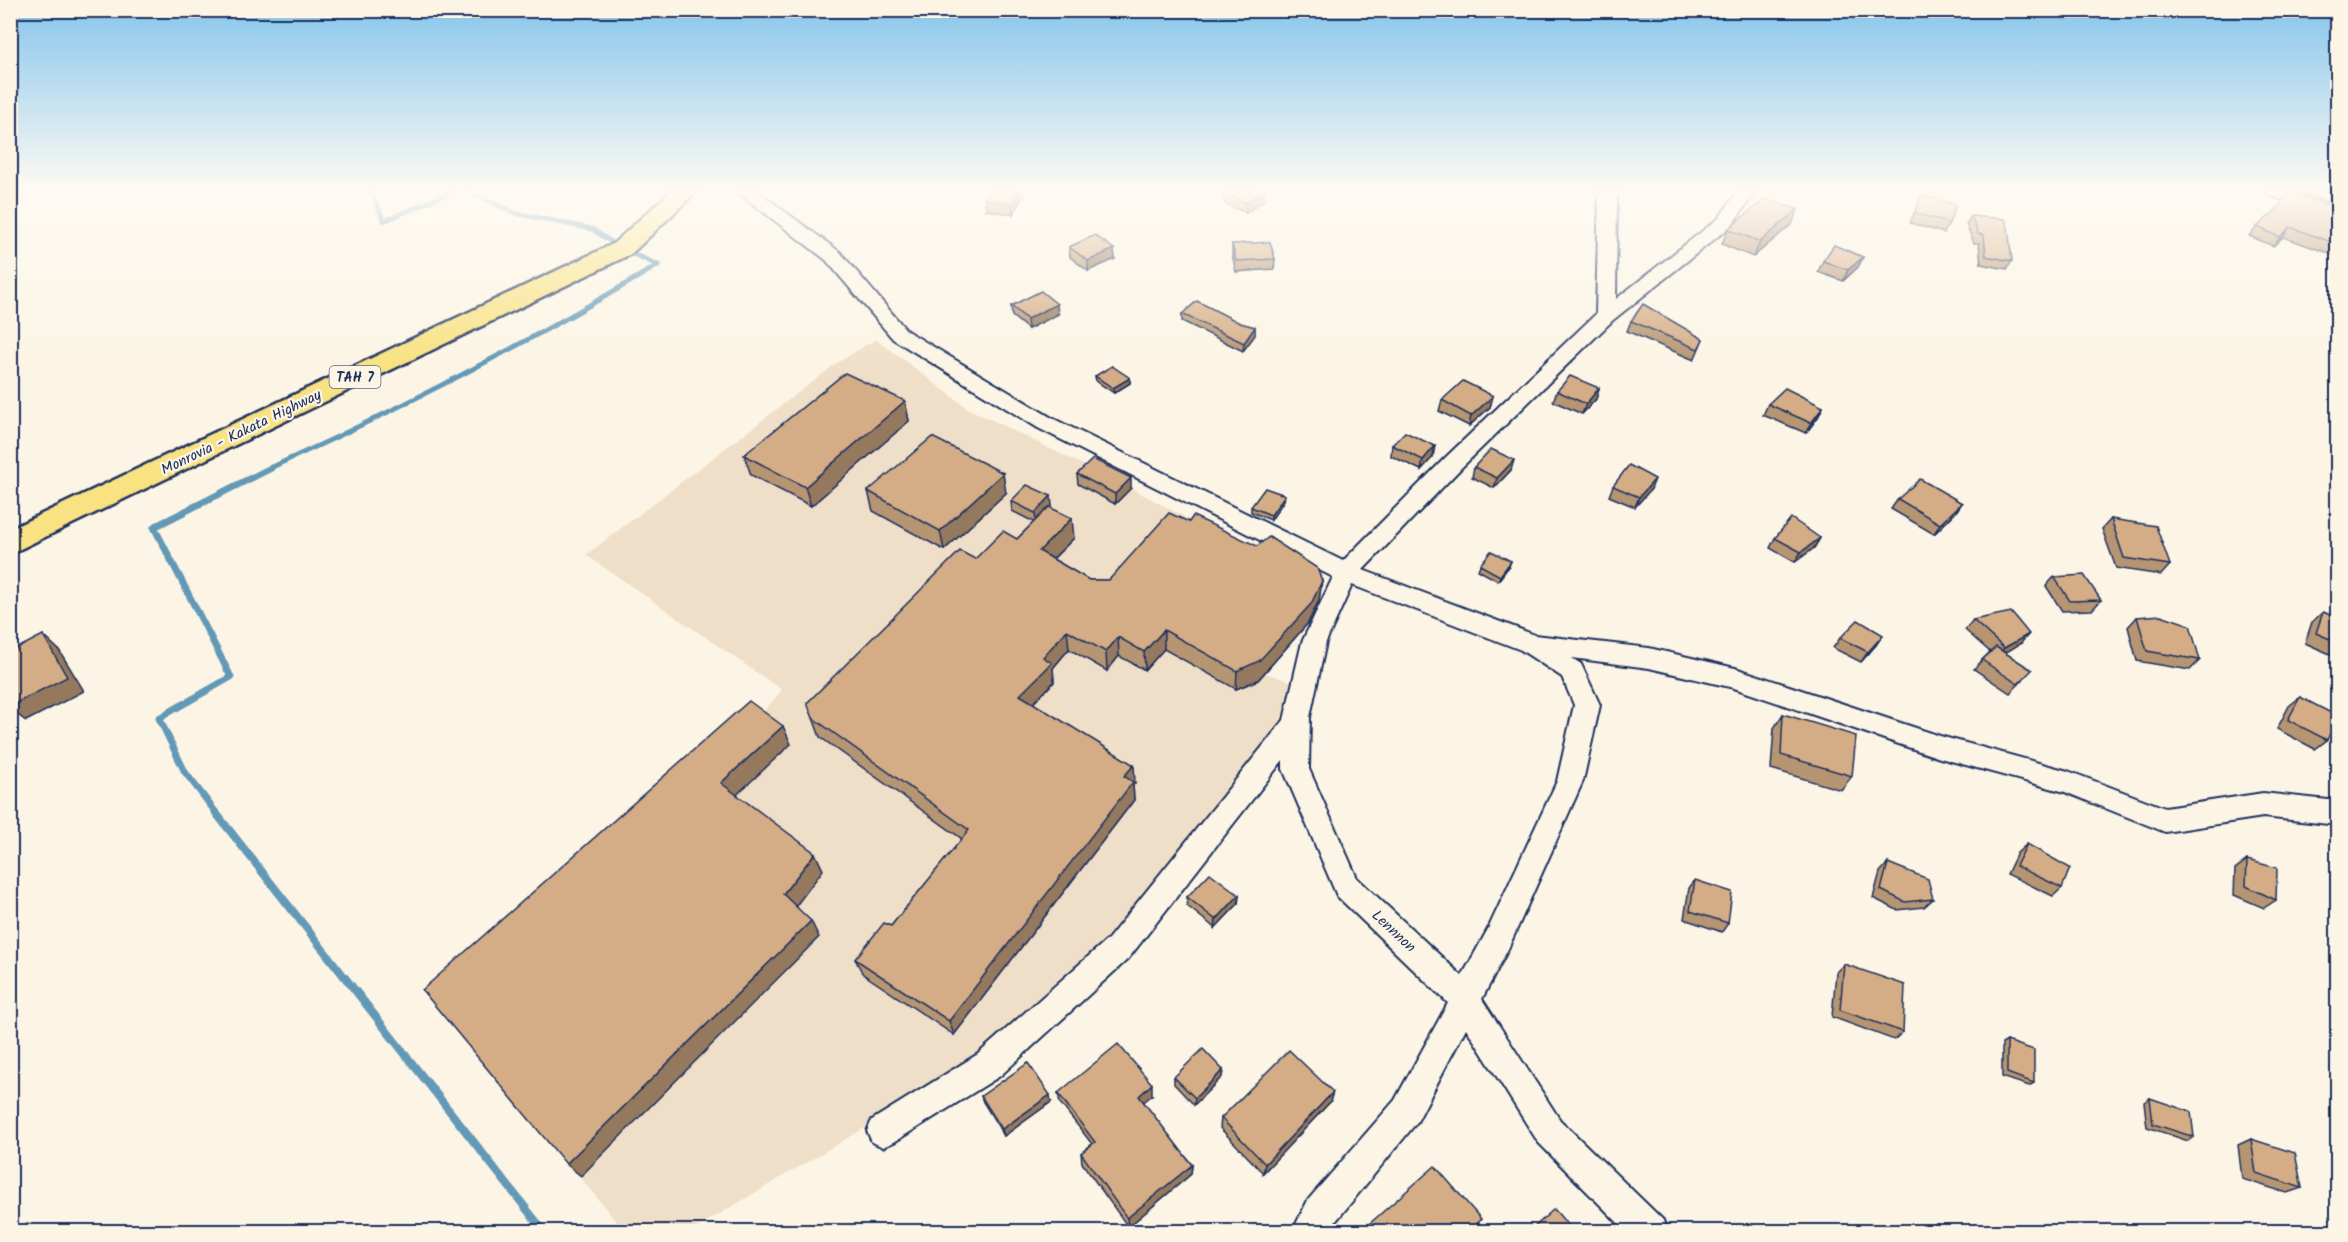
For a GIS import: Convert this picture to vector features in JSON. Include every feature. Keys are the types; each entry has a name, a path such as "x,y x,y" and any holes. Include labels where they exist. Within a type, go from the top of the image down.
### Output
{"highway":[{"name":"Monrovia - Kakata Highway","path":"10,543 622,249"}],"street":[{"path":"823,249 833,256 900,335 1045,423 1346,573 1530,644 1572,671 1587,705 1570,781 1498,939 1464,998 1406,1111 1320,1212 1308,1232"},
{"path":"1606,316 1607,249"},
{"name":"Lennnon","path":"1651,1232 1549,1131 1464,998 1347,887 1296,769 1297,723 1314,642 1346,573 1454,462 1606,316 1691,249"},
{"path":"1530,644 1649,658 1736,678 1940,747 2068,783 2165,820 2263,805 2337,813"},
{"path":"883,1131 989,1065 1118,949 1297,723"}],"shaded area":[{"path":"876,339 969,409 1131,488 1314,587 1322,608 1265,673 1296,683 1275,732 1088,960 971,1065 691,1231 624,1231 439,1005 757,719 782,690 586,555 837,363"}],"building":[{"path":"1072,249 1114,249 1088,261"},
{"path":"1233,249 1272,249 1275,259 1236,261"},
{"path":"1831,249 1844,249 1863,257 1848,270 1823,261"},
{"path":"1985,249 2011,249 2012,261 1986,256"},
{"path":"1041,291 1057,304 1027,319 1011,306"},
{"path":"1197,301 1240,323 1255,327 1244,343 1182,314"},
{"path":"1643,304 1703,339 1698,349 1631,321"},
{"path":"1112,366 1130,378 1113,388 1095,376"},
{"path":"845,373 905,401 805,487 744,455"},
{"path":"1570,376 1599,388 1586,404 1557,391"},
{"path":"1463,381 1493,396 1471,416 1442,400"},
{"path":"1785,388 1823,407 1811,423 1768,404"},
{"path":"1405,432 1435,446 1423,460 1392,445"},
{"path":"932,437 1003,473 940,531 868,491"},
{"path":"1491,449 1514,460 1497,478 1474,467"},
{"path":"1093,459 1131,478 1115,494 1077,474"},
{"path":"1629,465 1655,479 1639,497 1613,486"},
{"path":"1920,479 1962,503 1940,524 1898,499"},
{"path":"1027,485 1051,496 1035,513 1011,501"},
{"path":"1265,488 1285,495 1271,515 1251,507"},
{"path":"1049,507 1072,518 1039,551 1089,580 1109,580 1169,513 1189,522 1193,516 1257,546 1269,537 1317,568 1322,581 1311,604 1259,661 1237,671 1164,630 1144,652 1118,637 1106,652 1067,630 1043,657 1052,663 1020,695 1134,765 1124,776 1133,782 949,1021 855,959 884,923 891,926 969,830 813,718 807,703 960,551 975,559 1003,531 1017,539"},
{"path":"1791,518 1820,538 1801,552 1775,538"},
{"path":"2111,519 2156,526 2170,565 2124,558"},
{"path":"1491,551 1511,561 1500,576 1480,565"},
{"path":"2084,575 2101,600 2070,601 2054,577"},
{"path":"2011,612 2029,634 2004,648 1973,620"},
{"path":"2323,612 2337,618 2337,642 2316,633"},
{"path":"2161,615 2190,625 2200,660 2147,651 2137,617"},
{"path":"1858,620 1883,635 1868,652 1840,638"},
{"path":"43,635 67,677 10,706 10,652"},
{"path":"1996,647 2032,670 2018,684 1982,660"},
{"path":"2300,697 2337,716 2327,740 2288,720"},
{"path":"749,701 783,726 721,783 815,853 783,894 811,921 566,1164 422,990"},
{"path":"1783,714 1856,736 1852,776 1781,755"},
{"path":"2027,844 2070,868 2062,888 2016,866"},
{"path":"2247,860 2277,868 2276,900 2246,886"},
{"path":"1888,863 1928,879 1933,899 1905,902 1881,890"},
{"path":"1210,873 1239,895 1216,920 1187,897"},
{"path":"1695,880 1732,892 1728,923 1690,911"},
{"path":"1844,964 1905,985 1903,1032 1840,1010"},
{"path":"2007,1041 2034,1050 2034,1083 2007,1073"},
{"path":"1118,1044 1152,1084 1139,1096 1192,1165 1127,1218 1081,1153 1095,1142 1058,1093"},
{"path":"1203,1049 1223,1070 1195,1098 1174,1077"},
{"path":"1289,1050 1333,1092 1265,1164 1221,1118"},
{"path":"1028,1063 1050,1095 1002,1129 981,1096"},
{"path":"2150,1098 2191,1112 2194,1137 2153,1124"},
{"path":"2251,1139 2295,1153 2302,1188 2256,1173"},
{"path":"1435,1166 1481,1219 1467,1232 1360,1232"},
{"path":"1554,1209 1574,1232 1529,1232"}],"waterway":[{"path":"268,469 466,373 658,265 622,249"},
{"path":"217,814 185,772 159,718 231,677 154,527 271,468"},
{"path":"216,813 539,1225 542,1232"}]}
